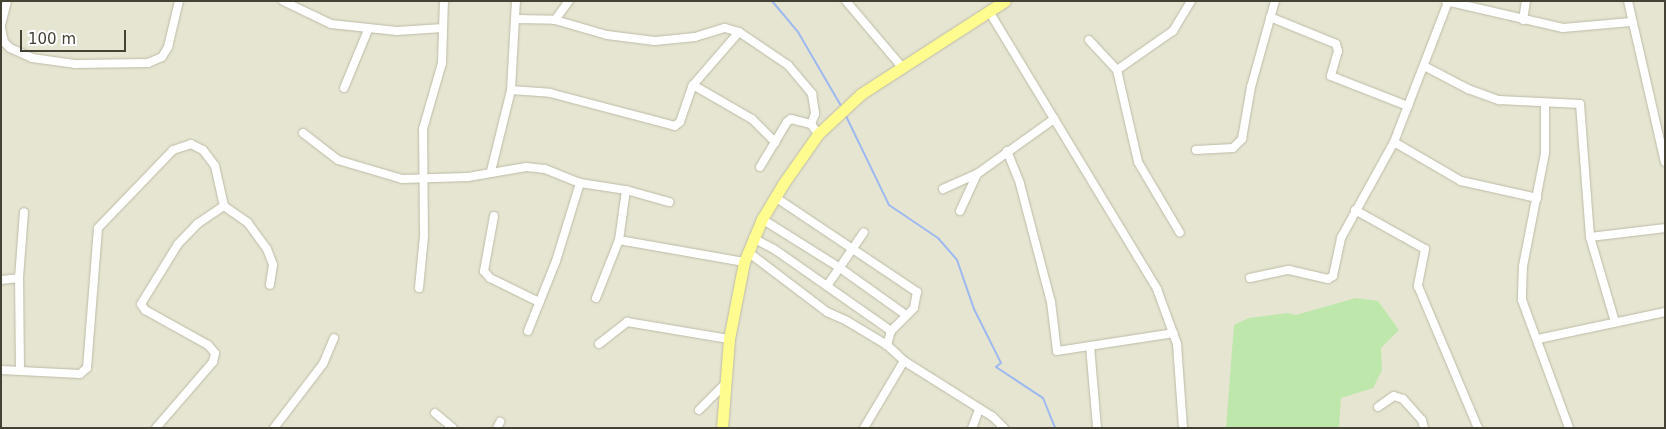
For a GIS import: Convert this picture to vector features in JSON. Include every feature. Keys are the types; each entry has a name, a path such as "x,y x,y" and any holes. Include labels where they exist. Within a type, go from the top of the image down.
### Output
{"main road":[{"path":"722,428 729,339 746,257 762,219 775,197 818,134 853,101 902,67 990,13 1005,1"}],"street":[{"path":"7,1 1,27 4,42 10,48 32,58 75,64 148,63 162,56 168,47 179,1"},
{"path":"283,1 331,24 368,30 442,28"},
{"path":"419,288 424,236 423,129 442,63 444,1"},
{"path":"491,170 511,90 516,1"},
{"path":"556,20 569,1"},
{"path":"846,1 902,67"},
{"path":"1118,70 1173,31 1192,1"},
{"path":"1196,150 1233,148 1242,139 1251,86 1275,1"},
{"path":"1523,20 1526,1"},
{"path":"1628,1 1631,22 1662,134 1665,162"},
{"path":"1250,278 1289,270 1328,279 1333,276 1342,238 1355,210 1394,142 1447,2 1563,28 1631,22"},
{"path":"990,13 1156,289 1174,333 1183,428"},
{"path":"1270,18 1336,44 1338,51 1331,76 1408,106"},
{"path":"516,19 556,20 607,35 655,40 695,36 725,28 739,32 788,65 812,94 815,114 811,124"},
{"path":"344,88 368,30"},
{"path":"511,90 550,93 675,126 680,122 693,85 739,32"},
{"path":"1089,40 1118,70 1138,162 1180,233"},
{"path":"1424,66 1468,89 1499,100 1545,105 1580,104 1590,237 1615,322"},
{"path":"693,85 752,120 775,142"},
{"path":"1545,105 1546,145 1523,266 1522,300 1538,339 1569,428"},
{"path":"760,167 791,119 811,124 818,134"},
{"path":"943,189 978,174 1007,151 1054,119"},
{"path":"303,133 338,160 365,170 402,179 468,177 491,170 513,167 545,169 580,183 626,190 669,202"},
{"path":"1394,142 1461,181 1537,198"},
{"path":"1,370 80,374 87,368 98,228 173,150 191,144 203,150 215,166 224,206 248,223 266,249 272,265 270,285"},
{"path":"1007,151 1020,184 1051,302 1057,351 1174,333"},
{"path":"960,211 978,174"},
{"path":"528,331 556,261 580,183"},
{"path":"596,298 619,240 626,190"},
{"path":"775,197 917,292 914,308 891,331 886,345"},
{"path":"156,428 213,362 215,354 208,345 145,310 141,304 172,252 197,224 224,206"},
{"path":"1355,210 1425,249 1418,286 1478,428"},
{"path":"20,370 19,278 24,212"},
{"path":"494,216 484,271 490,278 539,302"},
{"path":"762,219 840,268 906,315"},
{"path":"1590,237 1665,228"},
{"path":"827,286 864,232"},
{"path":"753,238 827,286 891,331"},
{"path":"619,240 746,257 827,312 886,345 904,361 1004,428"},
{"path":"1,280 19,278"},
{"path":"1538,339 1665,312"},
{"path":"599,344 627,322 729,339"},
{"path":"274,428 323,364 334,338"},
{"path":"1090,346 1097,428"},
{"path":"864,428 904,361"},
{"path":"699,410 725,384"},
{"path":"1378,407 1394,396 1404,398 1422,420 1424,428"},
{"path":"972,428 979,410"},
{"path":"435,413 452,428"}],"shaded area":[{"path":"1,1 1665,1 1665,428 1,428"}],"green space":[{"path":"1356,298 1378,301 1399,330 1381,348 1382,370 1373,388 1341,398 1339,428 1226,428 1234,325 1249,318 1288,313 1296,315"}],"waterway":[{"path":"772,1 798,32 841,106"},
{"path":"845,114 889,205 938,238 957,260 974,309 1001,363 996,367 1043,398 1055,428"}]}
